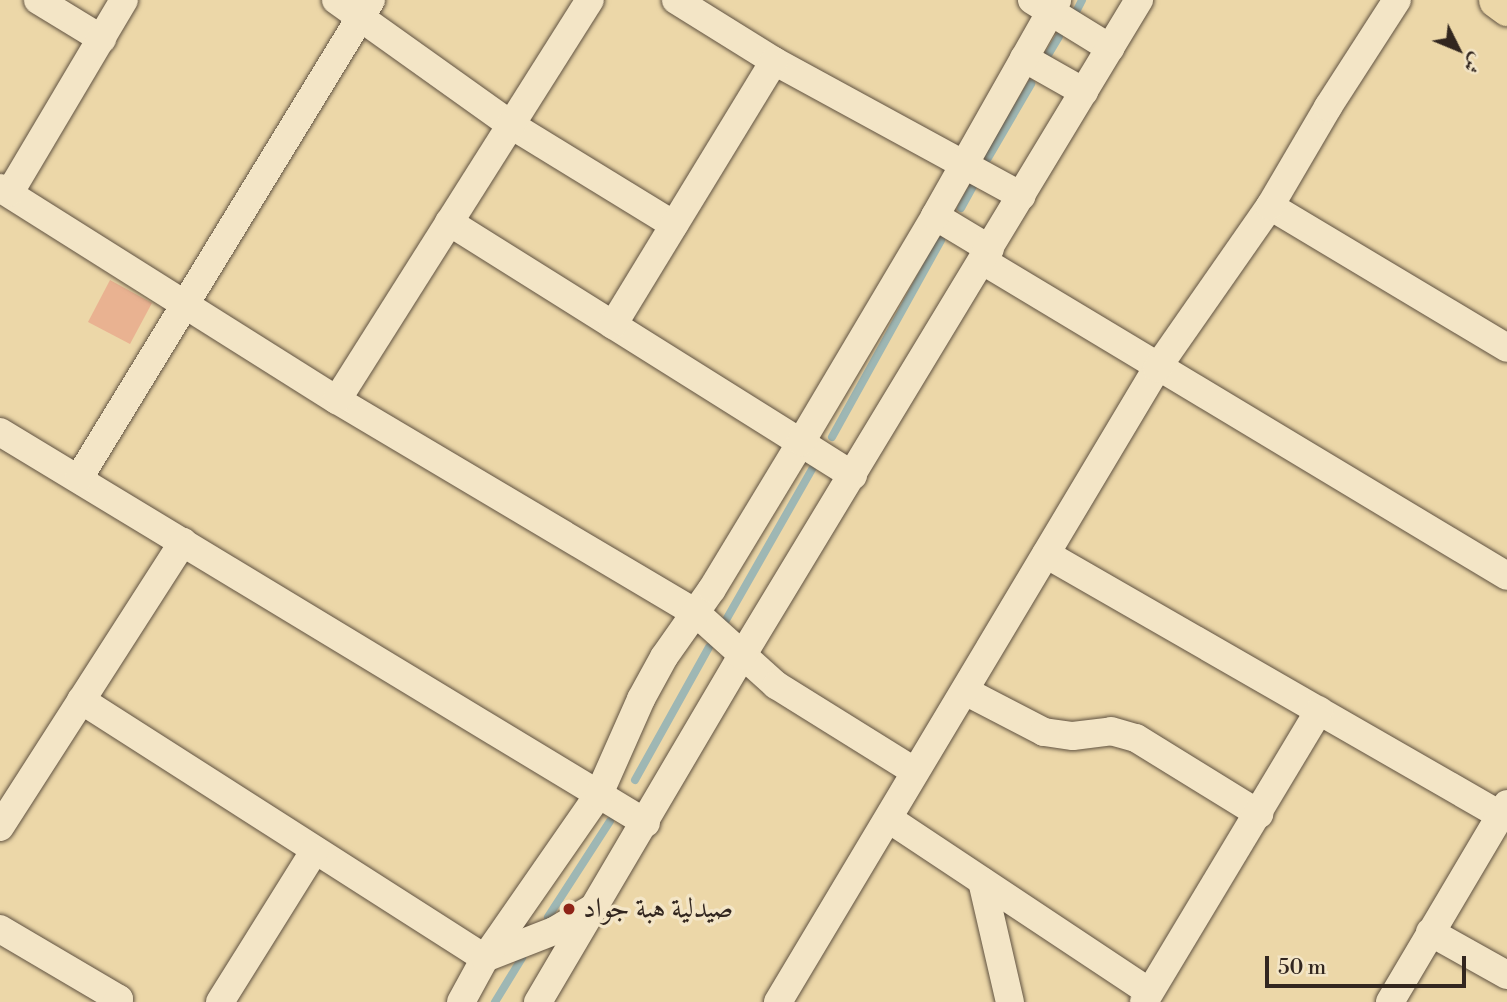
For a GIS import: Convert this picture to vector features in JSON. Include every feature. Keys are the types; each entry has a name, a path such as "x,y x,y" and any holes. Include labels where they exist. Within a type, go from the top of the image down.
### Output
{"main road":[{"path":"1496,0 1507,8"}],"street":[{"path":"38,0 102,39"},
{"path":"124,0 5,190 186,302 337,400 696,613 775,685 914,771"},
{"path":"336,0 365,8 511,125 674,225"},
{"path":"337,400 590,0"},
{"path":"676,0 774,61 1022,195"},
{"path":"538,1002 646,823 742,656 1139,0"},
{"path":"778,1002 1157,368 1270,206 1328,107 1397,0"},
{"path":"461,1002 485,958 599,794 641,699 664,657 696,613 935,216 1024,58 1046,4 1110,48"},
{"path":"79,478 365,8"},
{"path":"1024,58 1084,92"},
{"path":"613,325 774,61"},
{"path":"1270,206 1507,348"},
{"path":"935,216 987,255 1157,368 1507,576"},
{"path":"449,222 853,475"},
{"path":"0,432 646,823"},
{"path":"0,827 183,542"},
{"path":"1046,554 1319,711 1504,810 1390,1002"},
{"path":"965,691 1044,732 1073,736 1111,731 1136,738 1259,814"},
{"path":"81,700 485,958"},
{"path":"889,819 1146,997 1319,711"},
{"path":"219,1002 315,850"},
{"path":"982,881 1010,1002"},
{"path":"485,958 554,931 596,906"},
{"path":"0,929 119,999 117,1002"},
{"path":"1430,932 1507,975"}],"building":[{"path":"110,280 152,303 130,344 88,322"}],"waterway":[{"path":"1077,10 1082,0"},
{"path":"1048,55 1059,37"},
{"path":"988,158 1031,84"},
{"path":"961,208 975,183"},
{"path":"832,437 941,240"},
{"path":"726,620 812,469"},
{"path":"635,780 709,647"},
{"path":"548,917 610,821"},
{"path":"495,1002 522,958"}],"place":[{"name":"صيدلية هبة جواد","path":"569,909"}]}
